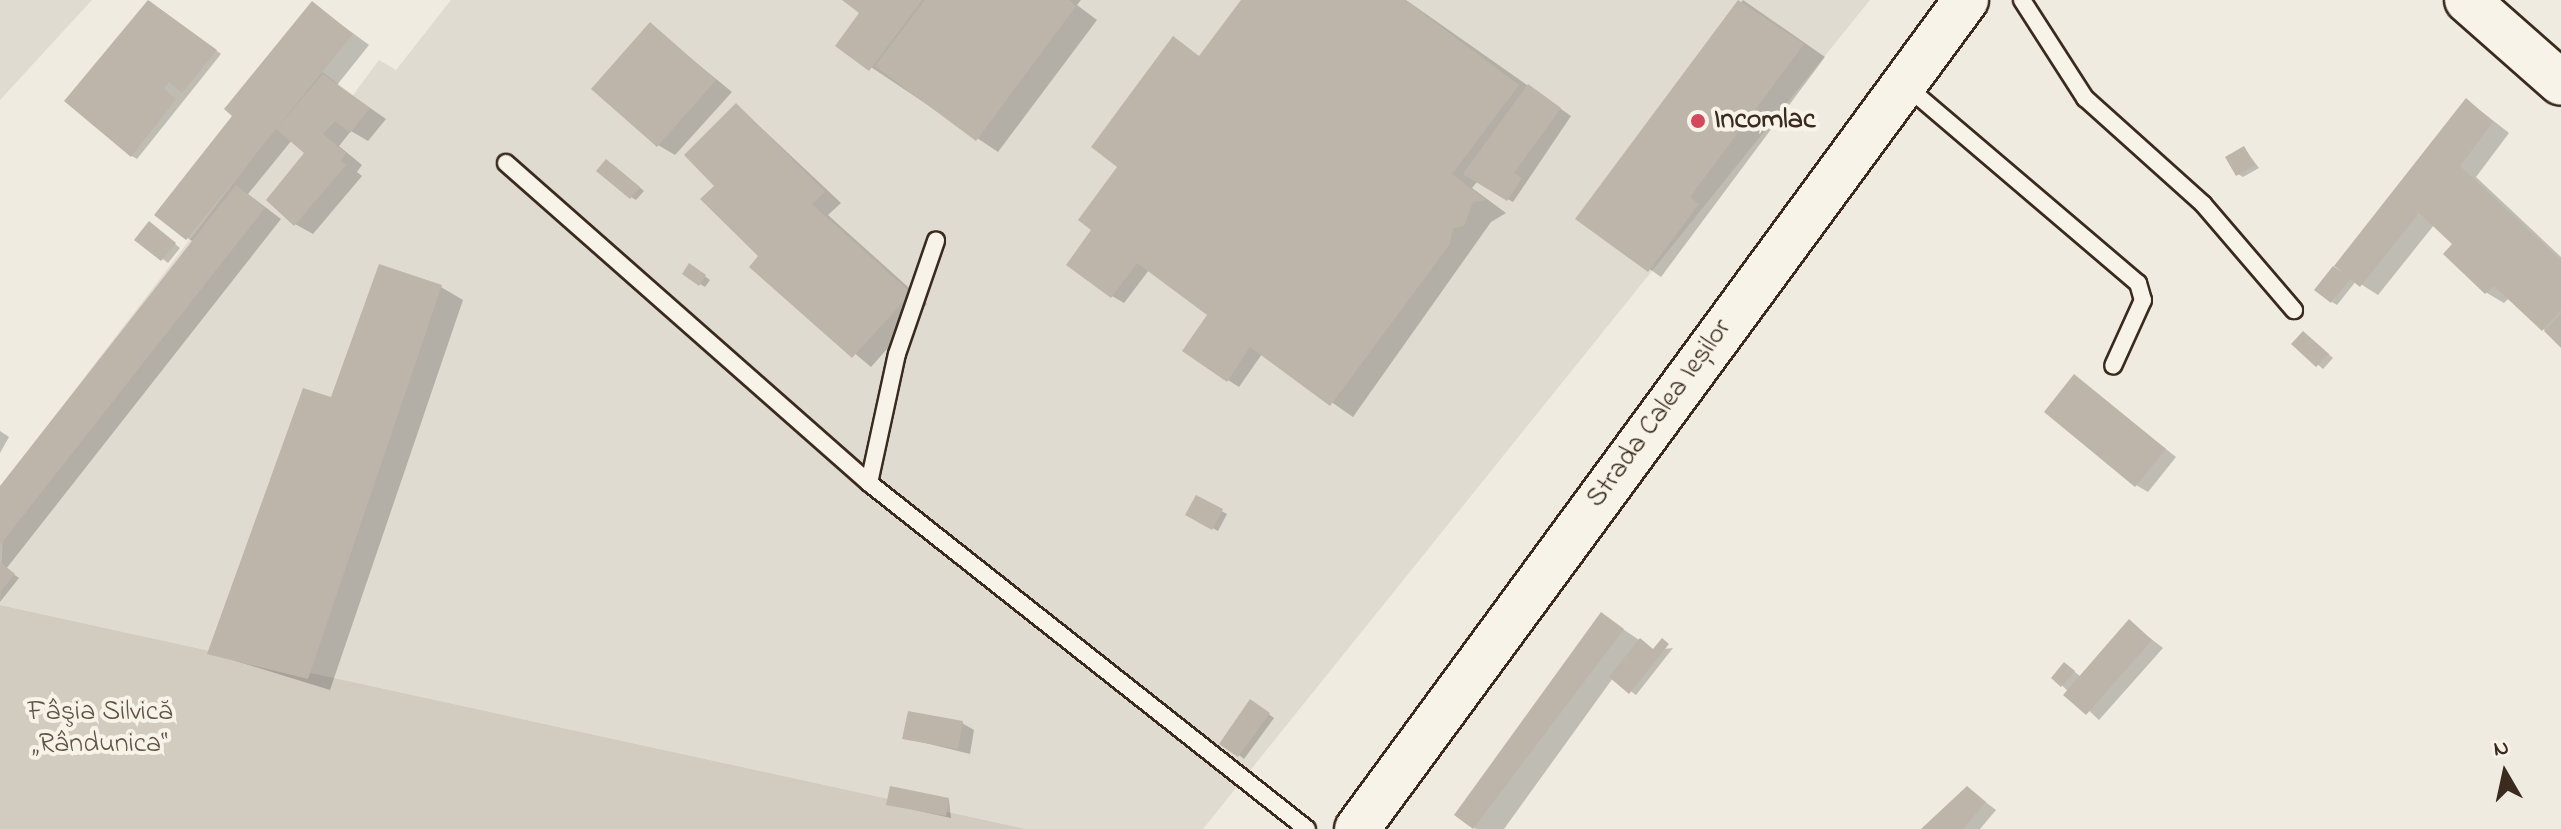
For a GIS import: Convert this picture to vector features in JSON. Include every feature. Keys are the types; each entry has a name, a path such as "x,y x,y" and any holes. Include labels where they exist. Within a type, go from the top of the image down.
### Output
{"street":[{"name":"Strada Calea Ieșilor","path":"1357,829 1966,0"},
{"path":"2467,0 2561,83"}],"lane":[{"path":"2022,0 2085,98 2203,204 2294,310"},
{"path":"1904,84 2138,283 2143,300 2113,366"},
{"path":"506,163 869,483 1307,829"},
{"path":"869,483 897,354 936,241"}],"shaded area":[{"path":"0,0 92,0 0,100"},
{"name":"Incomlac","path":"451,0 1870,0 1203,829 1026,829 0,605 5,481 320,70 353,95 379,60 396,70"}],"green space":[{"name":"Fâşia Silvică „Rândunica“","path":"0,605 1026,829 0,829"}],"building":[{"path":"148,0 217,50 182,93 169,82 164,89 176,99 131,157 64,101"},
{"path":"842,0 922,0 869,71 835,46 859,13"},
{"path":"925,0 1069,0 1076,6 976,141 875,66"},
{"path":"1241,0 1405,0 1519,85 1452,174 1486,200 1473,202 1464,226 1453,228 1450,244 1330,406 1250,347 1227,382 1182,351 1207,315 1137,263 1111,298 1066,265 1091,230 1078,220 1117,167 1091,147 1173,36 1199,56"},
{"name":"Incomlac","path":"1738,0 1804,44 1690,197 1699,204 1648,272 1575,219"},
{"path":"312,1 353,34 186,240 154,215 232,116 224,109"},
{"path":"650,22 716,80 657,147 591,89"},
{"path":"323,74 370,108 350,133 335,121 323,134 346,153 341,161 346,165 294,226 266,200 304,153 276,129"},
{"path":"1528,84 1561,108 1514,173 1522,178 1507,201 1463,174"},
{"path":"2466,98 2493,122 2460,166 2561,260 2561,310 2542,331 2494,286 2485,294 2443,254 2452,244 2419,213 2360,287 2350,279 2331,303 2314,290 2333,266 2342,272 2334,266"},
{"path":"736,103 825,192 812,204 911,293 852,358 749,267 758,256 700,199 714,186 684,155"},
{"path":"2244,146 2255,165 2236,176 2225,157"},
{"path":"606,159 640,187 630,199 596,171"},
{"path":"236,185 265,208 0,545 0,486"},
{"path":"149,221 176,243 161,261 134,240"},
{"path":"689,263 706,275 699,286 682,274"},
{"path":"379,264 442,285 308,679 207,654 303,388 331,397"},
{"path":"2561,313 2561,348 2544,331"},
{"path":"2303,331 2329,354 2316,367 2291,344"},
{"path":"2074,374 2166,449 2135,487 2044,412"},
{"path":"1196,495 1223,509 1212,530 1185,515"},
{"path":"0,562 15,574 0,592"},
{"path":"1601,612 1624,629 1473,829 1454,815"},
{"path":"2129,619 2152,640 2086,715 2063,695"},
{"path":"1640,638 1653,649 1662,638 1669,644 1629,694 1609,677"},
{"path":"2064,662 2075,671 2061,687 2051,678"},
{"path":"1250,699 1270,713 1238,757 1219,744"},
{"path":"908,711 963,721 958,749 902,739"},
{"path":"890,786 949,798 946,816 886,805"},
{"path":"1967,786 1986,802 1963,829 1921,829"}],"place":[{"name":"Incomlac","path":"1698,121"}]}
